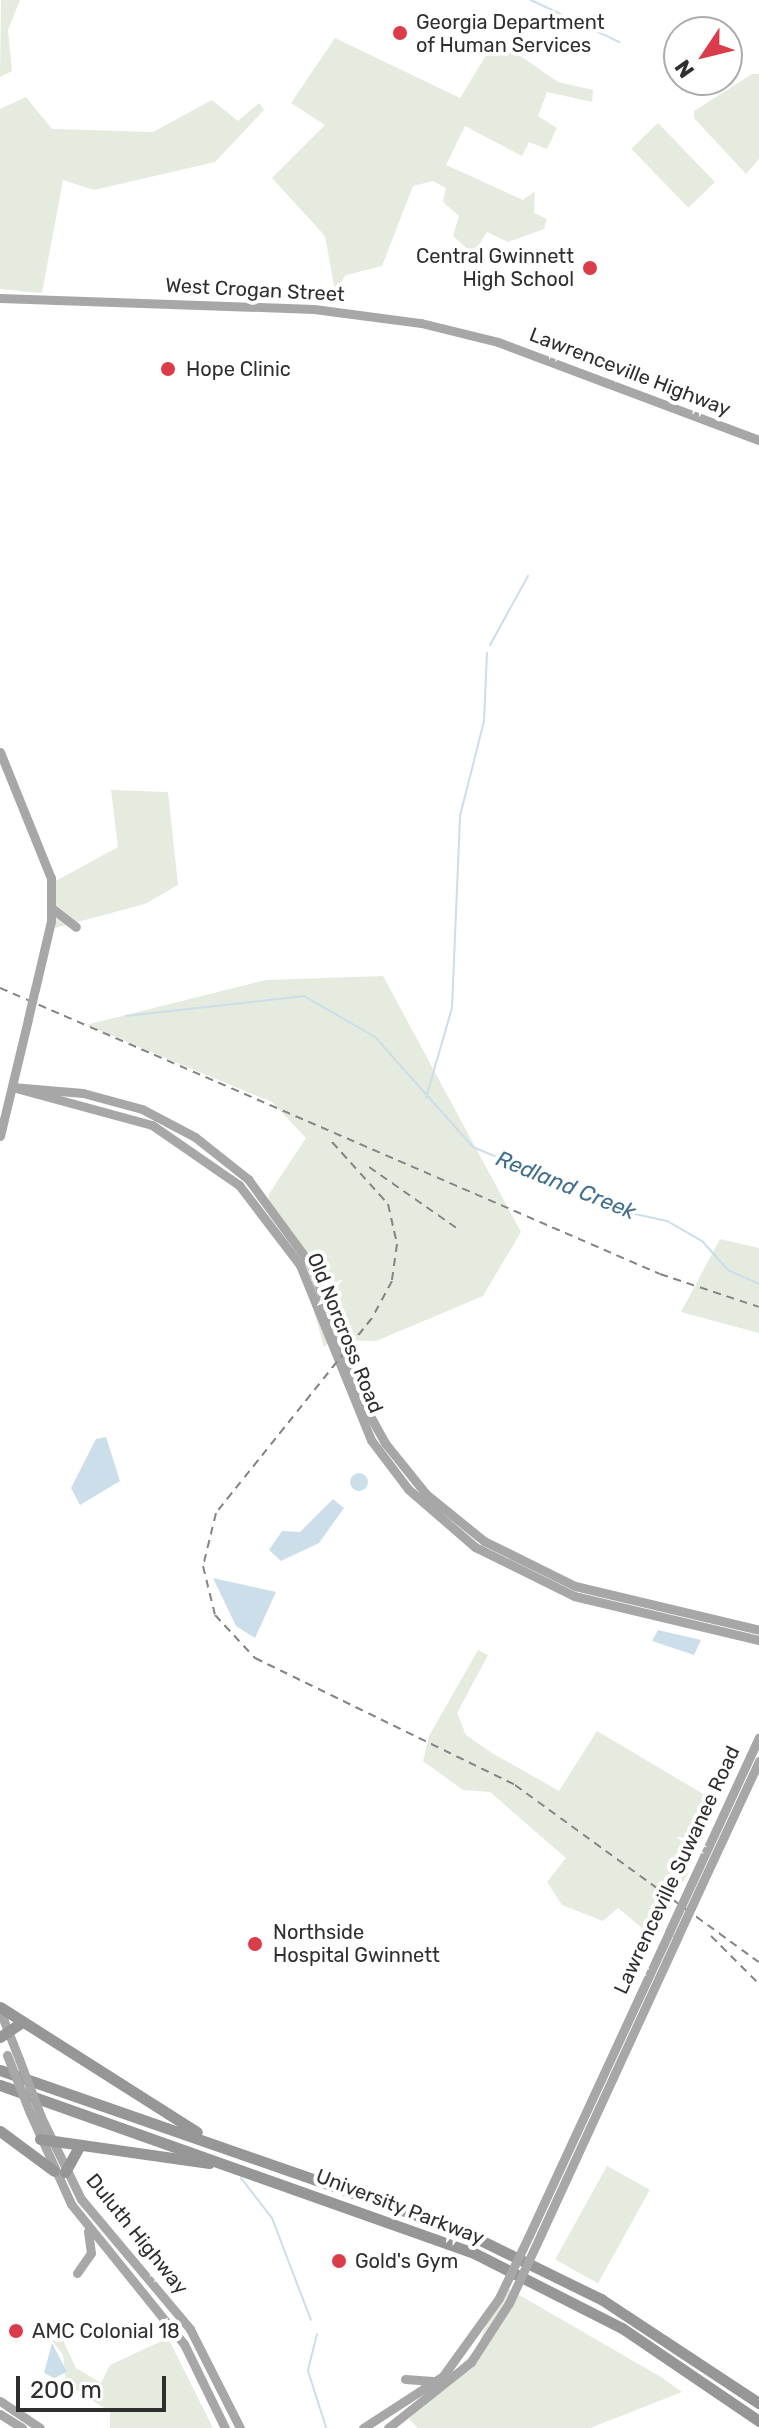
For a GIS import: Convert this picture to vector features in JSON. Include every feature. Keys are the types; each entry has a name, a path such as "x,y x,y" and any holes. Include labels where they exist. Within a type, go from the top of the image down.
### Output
{"highway":[{"path":"0,2009 214,2143"},
{"path":"4,2032 21,2023"},
{"name":"University Parkway","path":"0,2070 214,2143 513,2254 624,2313 759,2403"},
{"name":"University Parkway","path":"0,2085 258,2175 530,2279 622,2328 759,2421"},
{"path":"0,2131 60,2171 80,2145"},
{"path":"29,2151 46,2141 258,2175"}],"main road":[{"name":"West Crogan Street","path":"0,296 314,309 487,339"},
{"name":"Lawrenceville Highway","path":"487,339 759,440"},
{"path":"0,752 47,864 53,909 0,1136"},
{"path":"53,909 76,927"},
{"name":"Old Norcross Road","path":"12,1087 97,1095 142,1109 195,1137 248,1179 311,1265 359,1396 385,1443 426,1494 484,1541 575,1586 759,1630"},
{"name":"Old Norcross Road","path":"12,1087 152,1125 239,1185 300,1265 371,1440 408,1489 467,1541 574,1596 759,1640"},
{"name":"Lawrenceville Suwanee Road","path":"711,1853 759,1737"},
{"name":"Lawrenceville Suwanee Road","path":"536,2231 639,2022 673,1935 711,1853 759,1761"},
{"name":"Lawrenceville Suwanee Road","path":"536,2231 628,2018 673,1935"},
{"name":"Duluth Highway","path":"0,2009 7,2055 30,2113 87,2227 184,2344 225,2428"},
{"name":"Duluth Highway","path":"4,2032 19,2059 41,2117 46,2141"},
{"name":"Duluth Highway","path":"60,2171 190,2329 240,2428"},
{"path":"77,2273 91,2253 87,2227"},
{"path":"388,2428 471,2362 504,2301 536,2231"},
{"path":"363,2428 443,2376 504,2301"},
{"path":"405,2379 421,2385 443,2376"},
{"path":"0,2401 40,2428"},
{"path":"0,2414 22,2428"}],"shaded area":[{"path":"1,0 20,0 8,30 12,71 0,77"},
{"path":"335,38 460,98 496,39 558,82 593,90 592,102 547,92 538,116 557,128 547,149 529,142 522,156 465,126 446,165 523,200 535,191 534,213 547,219 544,229 508,242 487,232 473,254 453,236 459,216 443,202 446,188 433,181 413,186 382,266 346,275 335,291 325,236 272,178 325,125 291,103"},
{"path":"759,74 759,159 746,174 694,118 694,111 718,96 743,96 743,80"},
{"path":"26,97 52,129 153,132 212,100 238,121 259,103 264,110 215,162 94,190 63,180 42,293 0,289 0,109"},
{"path":"658,123 715,182 688,208 631,149"},
{"path":"111,790 168,792 178,885 145,904 55,928 52,883 118,847"},
{"path":"383,976 521,1232 483,1296 376,1341 331,1340 324,1347 297,1252 269,1214 269,1194 306,1138 272,1102 86,1025 266,980"},
{"path":"720,1239 759,1248 759,1333 681,1312"},
{"path":"478,1650 488,1655 457,1713 466,1735 492,1753 559,1791 597,1731 715,1801 693,1844 688,1874 649,1934 618,1908 603,1921 562,1905 547,1882 566,1858 490,1792 463,1790 423,1761 429,1736"},
{"path":"607,2166 650,2190 598,2283 555,2260"},
{"path":"502,2285 682,2392 590,2428 418,2428 409,2419 477,2348"},
{"path":"53,2319 76,2368 101,2383 110,2365 168,2338 213,2428 110,2428 110,2412 66,2383 63,2355 47,2334"}],"water":[{"path":"106,1437 120,1481 80,1505 71,1488 96,1439"},
{"path":"355,1473 363,1473 368,1482 366,1489 355,1491 350,1486 350,1478"},
{"path":"333,1499 344,1508 319,1543 281,1561 269,1550 282,1531 300,1532"},
{"path":"213,1578 276,1592 255,1638 236,1626"},
{"path":"658,1630 701,1640 694,1655 652,1641"},
{"path":"52,2343 67,2372 54,2378 44,2373"}],"waterway":[{"path":"531,0 619,42"},
{"path":"490,645 528,576"},
{"path":"426,1098 452,1008 460,816 484,721 487,653"},
{"name":"Redland Creek","path":"126,1016 304,996 375,1037 473,1147 626,1212 667,1221 702,1241 728,1270 759,1284"},
{"path":"241,2178 272,2218 311,2320"},
{"path":"317,2334 308,2371 326,2427"}],"railway":[{"path":"0,988 660,1274 759,1307"},
{"path":"332,1142 388,1204 397,1244 392,1281 372,1318 216,1513 203,1566 215,1615 255,1658 515,1785 759,1962"},
{"path":"369,1167 458,1229"},
{"path":"711,1936 759,1984"}],"place":[{"name":"Georgia Department of Human Services","path":"400,33"},
{"name":"Central Gwinnett High School","path":"590,268"},
{"name":"Hope Clinic","path":"168,369"},
{"name":"Northside Hospital Gwinnett","path":"255,1944"},
{"name":"Gold's Gym","path":"339,2261"},
{"name":"AMC Colonial 18","path":"16,2331"}]}
